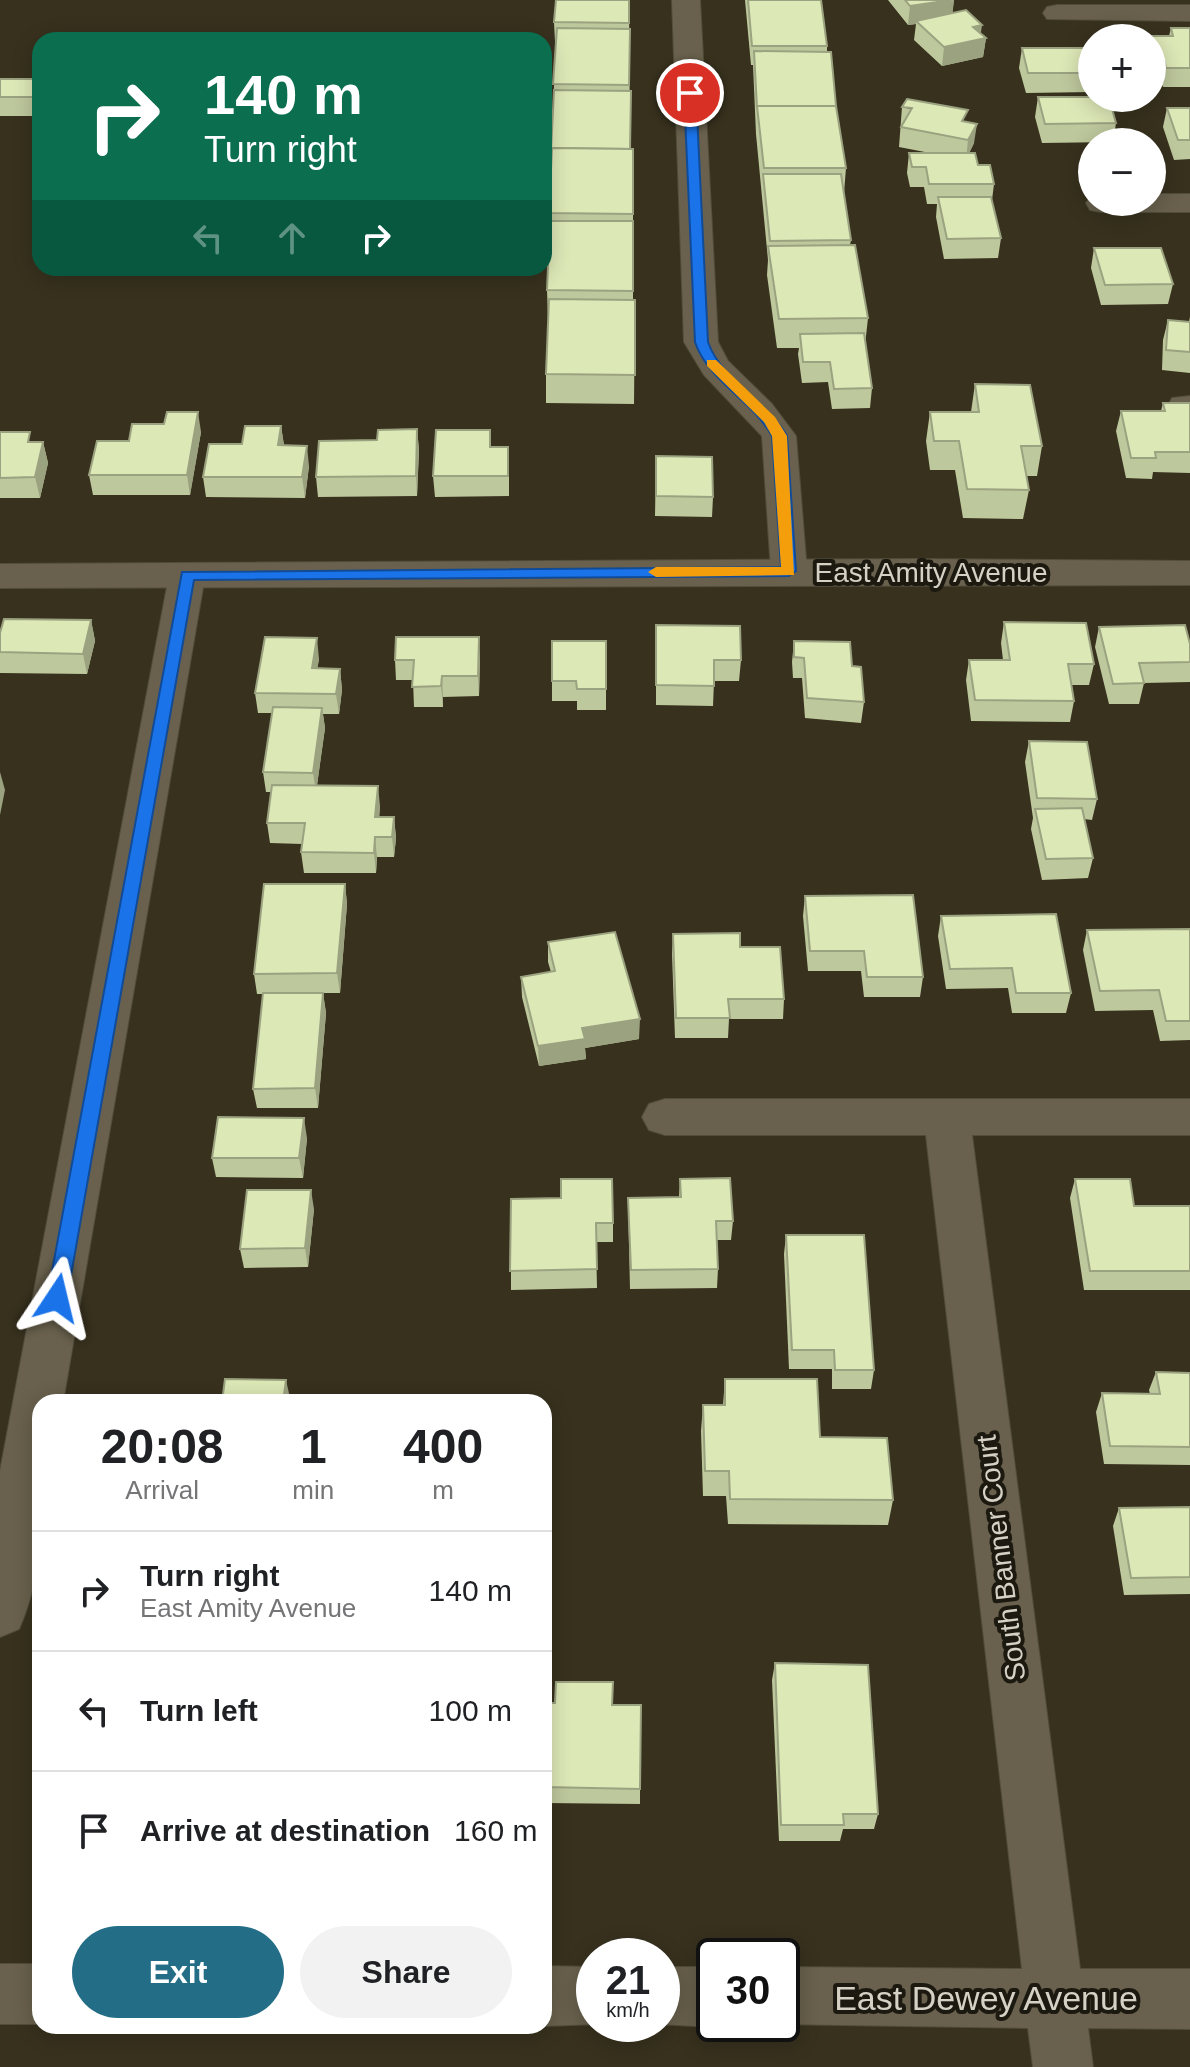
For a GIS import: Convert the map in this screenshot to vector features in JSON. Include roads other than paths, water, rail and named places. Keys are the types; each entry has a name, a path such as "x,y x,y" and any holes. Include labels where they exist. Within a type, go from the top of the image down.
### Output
{"street":[{"path":"686,0 701,342 707,359 770,420 779,436 789,571"},
{"path":"1057,13 1190,13"},
{"path":"1166,203 1190,203"},
{"name":"East Amity Avenue","path":"0,576 789,571 1190,573"},
{"path":"39,1394 187,576"},
{"path":"665,1117 1190,1117"},
{"name":"South Banner Court","path":"947,1117 1063,2067"},
{"path":"0,1612 32,1435"},
{"path":"0,1994 32,1994"},
{"path":"552,1996 576,1997"},
{"name":"East Dewey Avenue","path":"800,1997 1190,1999"}]}
